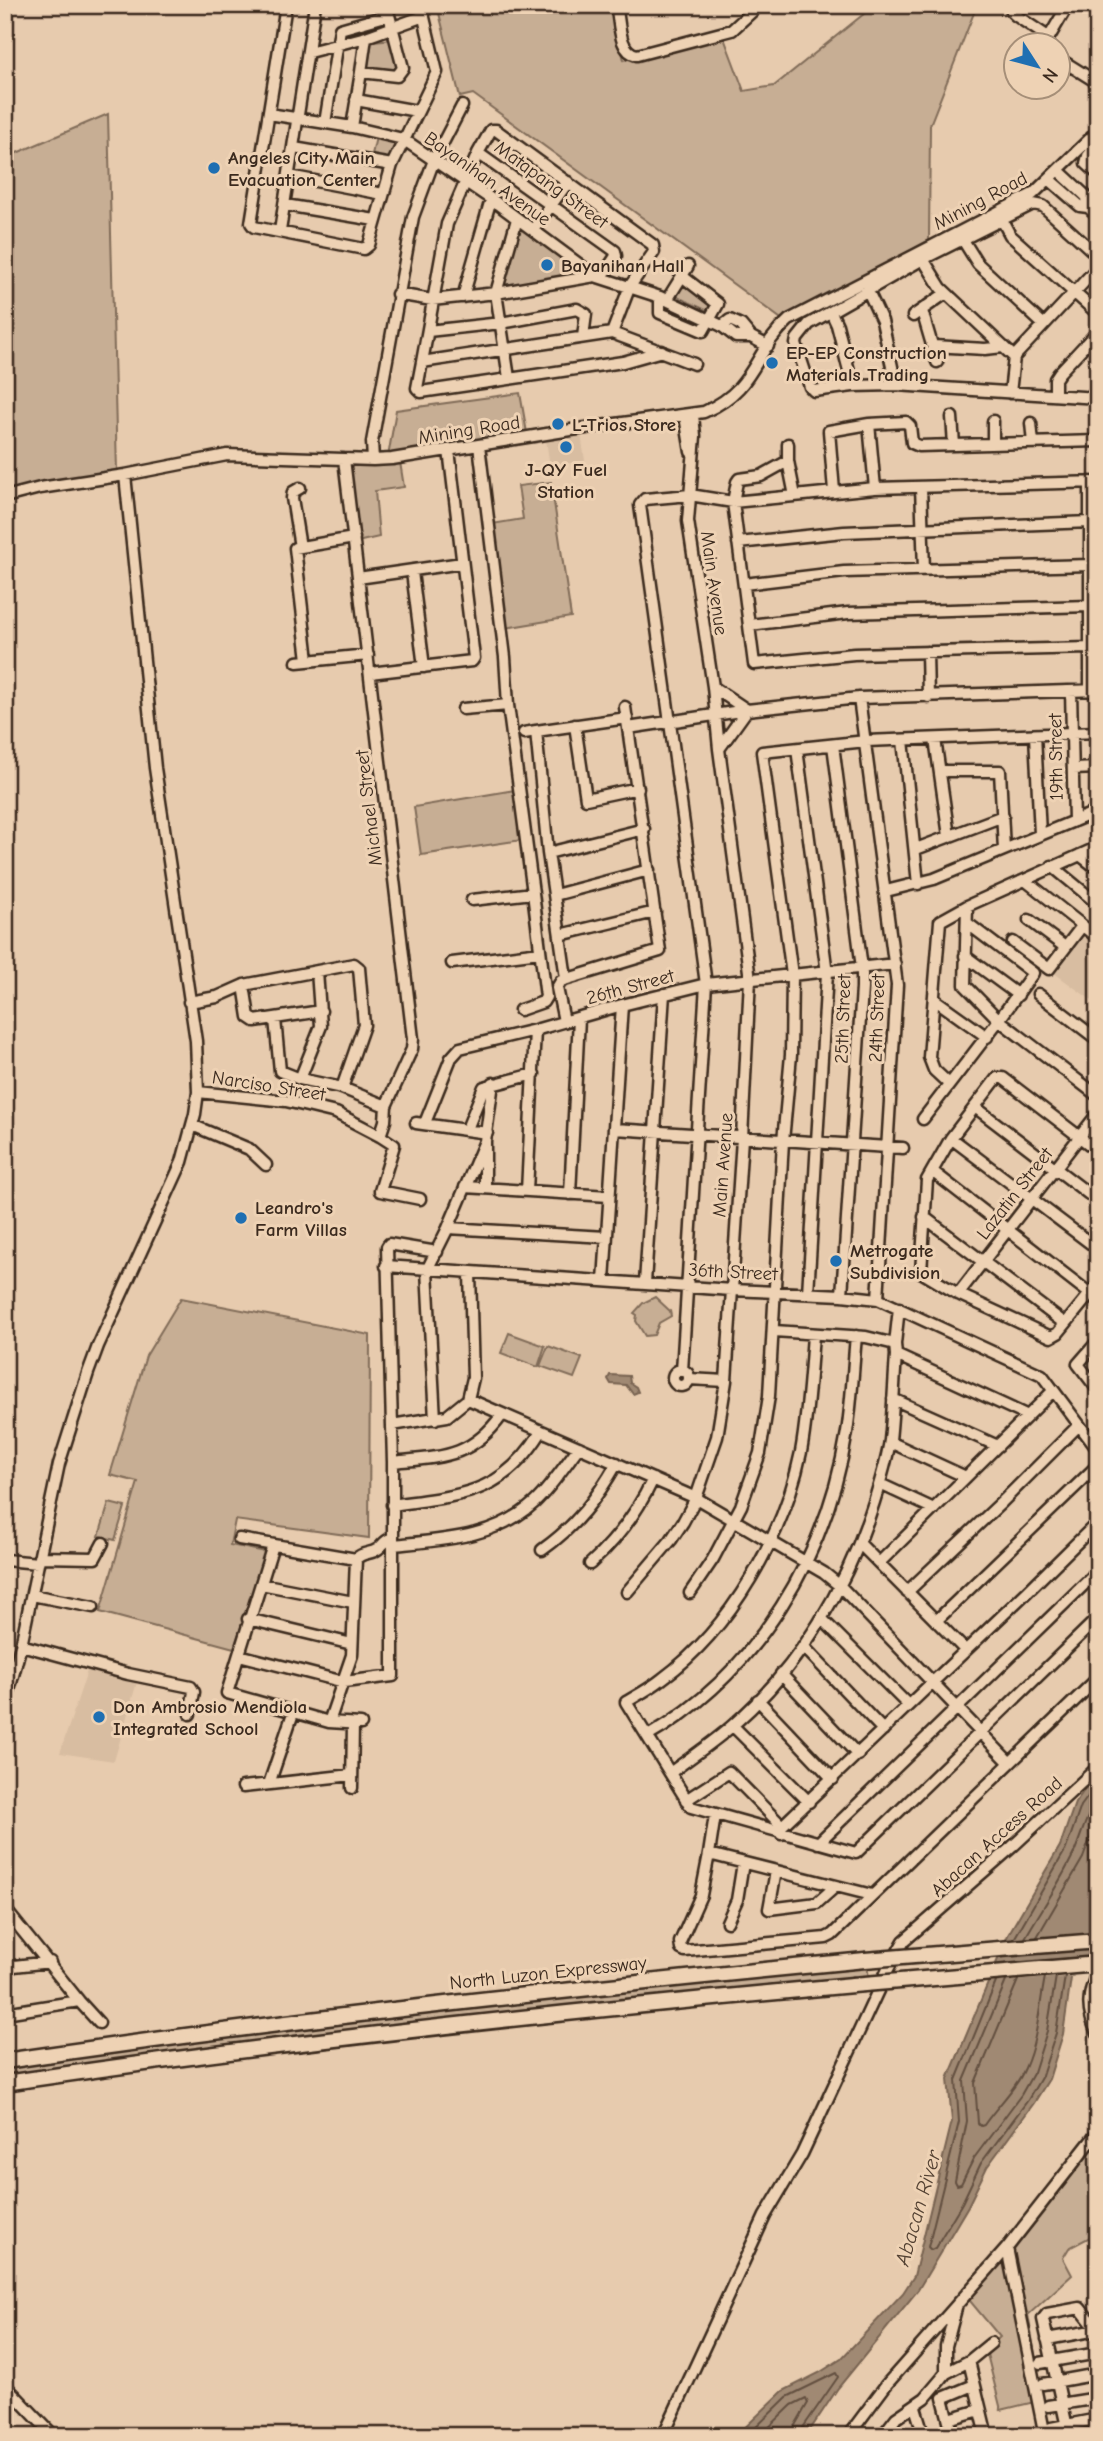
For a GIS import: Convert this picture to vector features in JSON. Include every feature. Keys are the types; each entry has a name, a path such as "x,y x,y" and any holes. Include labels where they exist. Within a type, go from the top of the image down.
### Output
{"highway":[{"name":"North Luzon Expressway","path":"5,2061 412,2007 865,1960 1098,1941"},
{"path":"5,2083 413,2029 613,2007 1098,1964"}],"street":[{"path":"286,5 251,223 254,227 364,249 369,245 391,165 437,72 421,5"},
{"path":"280,231 315,5"},
{"path":"616,5 624,48 630,54 637,55 732,30 758,5"},
{"path":"1014,5 1012,12 1035,32"},
{"path":"1052,32 1068,5"},
{"path":"325,123 340,31 342,28 388,15 394,27 403,68 401,73 397,76 361,72"},
{"path":"309,52 366,37 424,16"},
{"path":"352,127 366,37"},
{"path":"1072,67 1098,83"},
{"path":"356,100 417,111"},
{"path":"373,460 372,442 413,217 434,160 462,106"},
{"name":"Bayanihan Avenue","path":"269,114 352,127 403,139 598,277"},
{"path":"612,333 630,286 655,248 569,182 496,130 491,130 447,224 417,388 421,392 622,362 662,351"},
{"name":"Mining Road","path":"5,496 227,455 373,460 571,430 689,416 717,406 739,389 782,327 799,315 1022,200 1050,180 1098,131"},
{"path":"1098,144 1086,163 1098,174"},
{"path":"294,148 391,165"},
{"name":"Matapang Street","path":"478,153 616,253 598,277"},
{"path":"1059,171 1087,197 1088,207"},
{"path":"289,176 383,194"},
{"path":"1050,180 1080,206 1088,207 1098,216"},
{"path":"533,230 569,182"},
{"path":"1064,193 1072,184"},
{"path":"463,297 491,199"},
{"path":"1098,256 1038,204 923,259 809,324 796,344 812,390 896,385 1098,398"},
{"path":"285,205 375,220"},
{"path":"509,378 496,293 517,219"},
{"path":"1002,220 1010,235 1098,314"},
{"path":"963,240 978,264 1044,325"},
{"path":"923,259 946,293 1014,357"},
{"path":"663,299 688,266"},
{"path":"1010,393 1014,357 1098,267"},
{"path":"682,276 718,302 710,320"},
{"path":"397,294 432,300 598,277 663,299 722,326 736,337 751,337 768,346"},
{"path":"868,291 882,321 896,385"},
{"path":"937,362 934,346 917,314 946,293"},
{"path":"428,331 501,323 578,309 586,314 583,337"},
{"path":"831,312 853,386"},
{"path":"1055,394 1055,379 1059,373 1098,331"},
{"path":"422,362 612,333 694,364"},
{"path":"934,346 985,349 1003,346"},
{"name":"Main Avenue","path":"627,1592 671,1540 696,1498 717,1437 726,1381 742,1138 750,979 713,687 688,521 692,456 687,440 689,416"},
{"path":"952,417 954,445"},
{"path":"993,421 993,444"},
{"path":"834,491 829,431 869,424 906,422 910,426 915,445 1098,441"},
{"path":"1031,423 1033,443"},
{"path":"869,424 875,488"},
{"path":"788,444 794,496"},
{"path":"479,445 545,1000 520,1010"},
{"path":"370,673 471,661 474,658 449,450"},
{"name":"Michael Street","path":"344,459 413,1040 412,1049 386,1106 385,1121 375,1135"},
{"path":"788,461 761,476 738,480 733,502 753,662 757,665 854,654 1093,641"},
{"path":"5,1706 21,1645 59,1464 88,1373 147,1234 182,1162 198,1092 196,1041 155,768 125,475"},
{"path":"524,733 575,725 669,722 747,710 859,698 1094,690 1090,606 1090,522 1094,482 875,488 733,502 690,495 645,499 640,505 669,722 706,984 686,1286 685,1375 726,1381"},
{"path":"921,487 924,569"},
{"path":"300,488 293,492 292,498 300,547"},
{"path":"738,543 844,532 1090,522"},
{"path":"308,660 295,548 354,538"},
{"path":"358,578 463,563"},
{"path":"744,584 844,572 1090,565"},
{"path":"412,572 424,667"},
{"path":"750,625 848,613 1090,606"},
{"path":"927,652 928,697"},
{"path":"297,662 368,655"},
{"path":"713,687 747,710"},
{"name":"19th Street","path":"1071,691 1074,821"},
{"name":"24th Street","path":"859,698 898,985 878,1299"},
{"path":"463,709 508,705"},
{"path":"564,1021 557,988 566,978 665,951 655,912 625,707"},
{"path":"719,750 747,710"},
{"path":"575,725 586,799 638,788"},
{"path":"536,731 548,853 566,978"},
{"path":"690,1592 735,1521 760,1453 768,1405 774,1331 773,1291 791,1055 792,975 762,752 866,741 1098,732"},
{"path":"1035,735 1040,834"},
{"path":"903,740 918,884"},
{"path":"935,740 949,836"},
{"name":"25th Street","path":"833,745 862,968 842,1295"},
{"path":"797,749 827,973 808,1293"},
{"path":"1073,769 1098,768"},
{"path":"940,771 1000,771 1004,850"},
{"path":"886,891 918,884 1098,811"},
{"path":"916,849 1003,816"},
{"path":"548,853 644,829"},
{"path":"949,1084 934,1070 929,1057 940,921 1052,866 1098,847"},
{"path":"1080,855 1098,869"},
{"path":"1052,866 1098,904"},
{"path":"555,895 649,870"},
{"path":"1025,880 1098,938"},
{"path":"472,900 533,893"},
{"path":"967,906 965,985 999,1020 1098,1096"},
{"path":"560,936 655,912"},
{"path":"1029,920 1065,947"},
{"path":"923,1119 1032,975 1032,971 967,923"},
{"path":"1013,942 1049,969 1082,926"},
{"path":"452,963 540,952"},
{"path":"965,956 1018,995"},
{"path":"189,1002 216,997 244,985 354,964 359,968 364,1025 342,1088"},
{"name":"26th Street","path":"467,1129 421,1123 455,1052 460,1048 706,984 895,964"},
{"path":"300,1079 321,1026 317,971"},
{"path":"244,985 251,1020 321,1011"},
{"path":"645,1283 657,1132 664,993"},
{"path":"1038,994 1098,1040"},
{"path":"934,999 987,1037"},
{"path":"604,1280 622,1005"},
{"path":"570,1194 579,1018"},
{"path":"275,1019 279,1068 283,1073 342,1088 386,1106"},
{"path":"527,1191 536,1030"},
{"path":"486,1137 467,1129 484,1087 534,1074"},
{"path":"1098,1151 1000,1077 951,1138 926,1182 921,1273 958,1294 1046,1336 1054,1336 1098,1283"},
{"path":"485,1188 486,1137 493,1083"},
{"name":"Narciso Street","path":"198,1092 286,1101 336,1113 375,1135"},
{"path":"975,1107 1098,1201"},
{"name":"Lazatin Street","path":"958,1294 1098,1113"},
{"path":"192,1125 249,1149 266,1165"},
{"path":"615,1129 903,1148"},
{"path":"375,1135 394,1145 380,1191 420,1199"},
{"path":"435,1419 428,1270 486,1137"},
{"path":"951,1138 1098,1249"},
{"path":"932,1171 1089,1293"},
{"path":"465,1187 609,1196"},
{"path":"924,1217 1064,1323"},
{"path":"448,1228 606,1237"},
{"path":"239,1655 344,1682 393,1676 393,1462 386,1266 389,1244 437,1252"},
{"name":"36th Street","path":"386,1266 878,1299 1042,1376 1098,1450"},
{"path":"392,1424 447,1416 468,1399 473,1378 470,1273"},
{"path":"670,1773 733,1726 758,1700 803,1646 840,1586 860,1544 880,1484 890,1442 899,1308"},
{"path":"774,1331 856,1336 895,1350 1028,1416"},
{"path":"813,1335 800,1454 788,1498 770,1541 751,1577 709,1634 663,1679 626,1702 686,1800 695,1809 782,1830 856,1853 1098,1618"},
{"path":"648,1736 689,1708 740,1661 775,1616 806,1562 822,1523 841,1461 848,1422 856,1336"},
{"path":"1098,1341 1079,1364 1098,1390"},
{"path":"879,1563 1052,1392"},
{"path":"468,1399 696,1498 806,1562 840,1586 1010,1763"},
{"path":"893,1399 998,1446"},
{"path":"393,1462 464,1450 485,1436 502,1415"},
{"path":"907,1592 1079,1425"},
{"path":"393,1505 454,1496 486,1487 517,1464 541,1432"},
{"path":"890,1442 966,1477"},
{"path":"329,1722 352,1655 356,1559 360,1554 377,1550 386,1540 465,1536 510,1520 535,1502 579,1447"},
{"path":"542,1550 587,1511 617,1463"},
{"path":"936,1621 1098,1465"},
{"path":"590,1564 636,1514 653,1479"},
{"path":"880,1484 934,1509"},
{"path":"782,1830 1098,1522"},
{"path":"239,1539 356,1559"},
{"path":"5,1560 95,1558 103,1543"},
{"path":"860,1544 965,1650"},
{"path":"273,1545 248,1619 228,1694 329,1722 357,1724 352,1788"},
{"path":"818,1843 1098,1571"},
{"path":"261,1584 354,1602"},
{"path":"32,1595 93,1607"},
{"path":"248,1619 352,1644"},
{"path":"822,1619 908,1705"},
{"path":"21,1645 112,1670 191,1687 194,1692 190,1714"},
{"path":"803,1646 883,1730"},
{"path":"781,1674 858,1755"},
{"path":"715,1815 701,1895 680,1942 681,1949 685,1951 826,1938 1098,1678"},
{"path":"758,1700 832,1779"},
{"path":"269,1784 293,1713"},
{"path":"733,1726 809,1802"},
{"name":"Abacan Access Road","path":"663,2436 765,2216 802,2154 902,1943 1098,1767"},
{"path":"686,1800 729,1772 782,1830"},
{"path":"243,1787 352,1774"},
{"path":"709,1854 872,1895"},
{"path":"727,1922 737,1900 743,1863"},
{"path":"776,1871 769,1909 817,1903 836,1886"},
{"path":"5,1909 9,1920 50,1962 99,2023"},
{"path":"5,1967 50,1962"},
{"path":"1098,1972 1088,2001 1090,2018 1098,2034"},
{"path":"5,2013 79,2001"},
{"path":"848,2436 886,2385 1007,2248 1098,2132"},
{"path":"1007,2248 1048,2432 1068,2430 1098,2419"},
{"path":"946,2373 946,2346 958,2301"},
{"path":"1047,2339 1097,2331 1080,2308 1044,2316 1047,2339 1068,2430"},
{"path":"882,2436 897,2418 915,2407 935,2389 946,2373 969,2361 991,2343"},
{"path":"1040,2363 1098,2353"},
{"path":"969,2361 987,2436"},
{"path":"1043,2384 1098,2374"},
{"path":"5,2385 54,2436"},
{"path":"953,2436 944,2396 974,2385"},
{"path":"1048,2406 1098,2398"},
{"path":"915,2407 924,2436"},
{"path":"949,2418 980,2410"}],"shaded area":[{"path":"437,5 611,5 624,60 724,38 744,91 774,86 875,5 977,5 930,125 929,240 784,321 473,94 460,97"},
{"path":"395,39 401,73 367,71 372,41"},
{"path":"108,114 117,472 5,493 5,158"},
{"path":"376,137 400,143 391,163 371,159"},
{"path":"516,225 587,274 499,288"},
{"path":"683,280 717,303 712,310 706,310 675,296"},
{"path":"520,393 527,433 388,457 396,410"},
{"path":"581,434 585,461 550,466 546,440"},
{"path":"400,462 404,487 375,491 379,537 357,542 348,464"},
{"path":"551,482 571,617 505,628 492,524 523,519 518,486"},
{"path":"515,790 522,840 421,855 414,807"},
{"path":"1084,932 1098,943 1098,1005 1053,972"},
{"path":"655,1297 670,1311 671,1316 659,1323 654,1335 645,1336 634,1313 643,1303"},
{"path":"181,1298 370,1335 369,1538 235,1520 230,1545 266,1552 234,1648 100,1612 138,1482 110,1475 146,1356"},
{"path":"509,1333 545,1346 538,1367 501,1353"},
{"path":"548,1346 582,1358 574,1378 540,1366"},
{"path":"109,1503 125,1507 115,1540 99,1536"},
{"name":"Don Ambrosio Mendiola Integrated School","path":"88,1668 137,1682 114,1761 60,1753"},
{"path":"867,1965 869,1978 5,2078 5,2066 333,2020"},
{"path":"1098,2139 1098,2233 1069,2248 1063,2258 1072,2275 1028,2315 1043,2400 1001,2410 986,2350 1000,2337 965,2295"}],"water":[{"path":"610,1375 629,1376 630,1383 638,1392 633,1394 626,1385 611,1384 608,1379"},
{"path":"1098,1771 1098,1945 1071,1978 1063,2034 1049,2079 987,2167 968,2206 918,2290 838,2388 806,2436 736,2436 783,2391 841,2359 903,2293 914,2276 952,2121 948,2079 1008,1935 1060,1846 1075,1803"}],"pier":[{"path":"1087,1961 1077,1976 984,1983 990,1969"}],"place":[{"name":"Angeles City Main Evacuation Center","path":"214,168"},
{"name":"Bayanihan Hall","path":"547,265"},
{"name":"EP-EP Construction Materials Trading","path":"772,363"},
{"name":"L-Trios Store","path":"558,424"},
{"name":"J-QY Fuel Station","path":"566,447"},
{"name":"Leandro's Farm Villas","path":"241,1218"},
{"name":"Metrogate Subdivision","path":"836,1261"},
{"name":"Don Ambrosio Mendiola Integrated School","path":"99,1717"}],"water label":[{"name":"Abacan River","path":"918,2208"}]}
